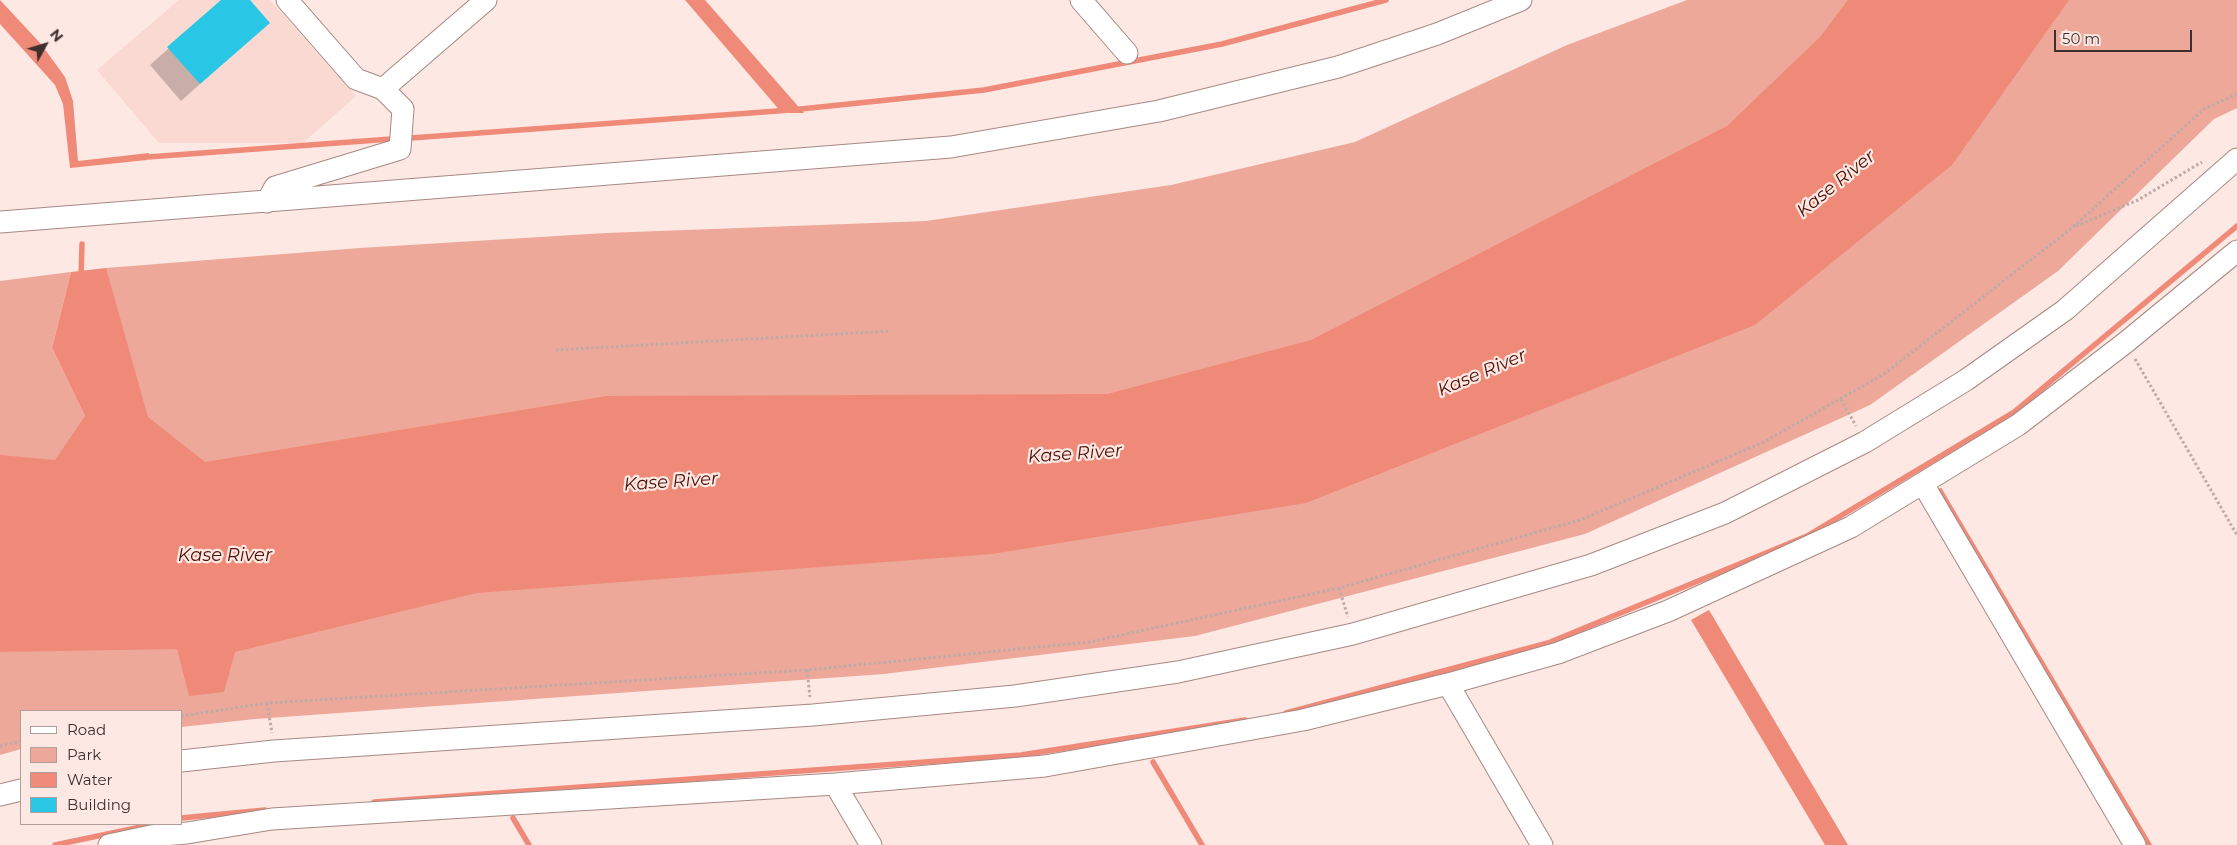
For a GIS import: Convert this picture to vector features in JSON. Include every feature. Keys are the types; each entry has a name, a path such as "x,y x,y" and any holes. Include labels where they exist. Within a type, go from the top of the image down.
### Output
{"street":[{"path":"267,202 275,187 400,149 403,109 382,89 356,79 287,0"},
{"path":"382,89 486,0"},
{"path":"1081,0 1127,53"},
{"path":"0,222 951,147 1159,111 1338,67 1437,34 1521,0"},
{"path":"182,761 274,751 813,715 1015,696 1178,672 1353,634 1591,565 1725,513 1865,442 1966,380 2065,310 2237,159"},
{"path":"109,845 151,836 191,839 272,820 835,784 1046,766 1303,720 1448,684 1558,653 1668,611 1736,582 1851,526 2018,425 2125,343 2237,251"},
{"path":"1923,484 2135,845"},
{"path":"1448,684 1542,845"},
{"path":"835,784 871,845"},
{"path":"0,795 20,790"}],"path":[{"path":"182,716 267,703 807,670 1089,642 1339,588 1580,520 1764,442 1884,374 2073,227 2204,109 2237,94"},
{"path":"2073,227 2138,200 2204,161"},
{"path":"556,350 891,331"},
{"path":"2125,343 2237,534"},
{"path":"1840,399 1865,442"},
{"path":"1339,588 1353,634"},
{"path":"807,670 813,715"},
{"path":"267,703 274,751"},
{"path":"0,746 20,742"}],"shaded area":[{"path":"179,0 270,0 356,96 303,143 159,143 97,70"}],"green space":[{"path":"1687,0 1871,0 1740,136 1316,359 1088,411 179,481 141,435 103,307 106,268 360,248 606,233 926,221 1171,185 1355,142 1567,45"},
{"path":"2045,0 2237,0 2237,108 2214,119 2058,271 1870,405 1585,534 1195,636 884,674 255,719 182,727 182,710 20,710 20,749 0,755 0,621 225,622 989,532"},
{"path":"71,272 52,348 85,416 74,479 0,477 0,281"}],"water":[{"path":"0,0 41,44 65,77 73,101 78,161 149,153 147,160 70,168 63,104 55,85 0,24"},
{"path":"685,0 705,0 804,113 782,113"},
{"name":"Kase River","path":"1848,0 2069,0 1952,165 1755,325 1306,503 992,554 477,593 235,652 224,692 189,696 177,649 0,652 0,455 55,460 85,416 52,348 71,272 106,268 148,417 205,462 607,396 1107,394 1311,340 1727,126 1820,37"},
{"path":"1709,610 1848,845 1825,845 1691,620"}],"building":[{"path":"221,0 250,0 270,23 200,84 167,47"}],"waterway":[{"path":"411,138 791,110 984,90 1222,44 1386,0"},
{"path":"148,157 391,139"},
{"path":"1286,713 1548,643 1807,536 2014,412 2237,226"},
{"path":"81,277 82,244"},
{"path":"1940,491 2149,845"},
{"path":"374,802 1021,755 1245,720"},
{"path":"1153,762 1202,845"},
{"path":"182,818 265,810"},
{"path":"513,818 529,845"},
{"path":"55,845 150,825"}]}
